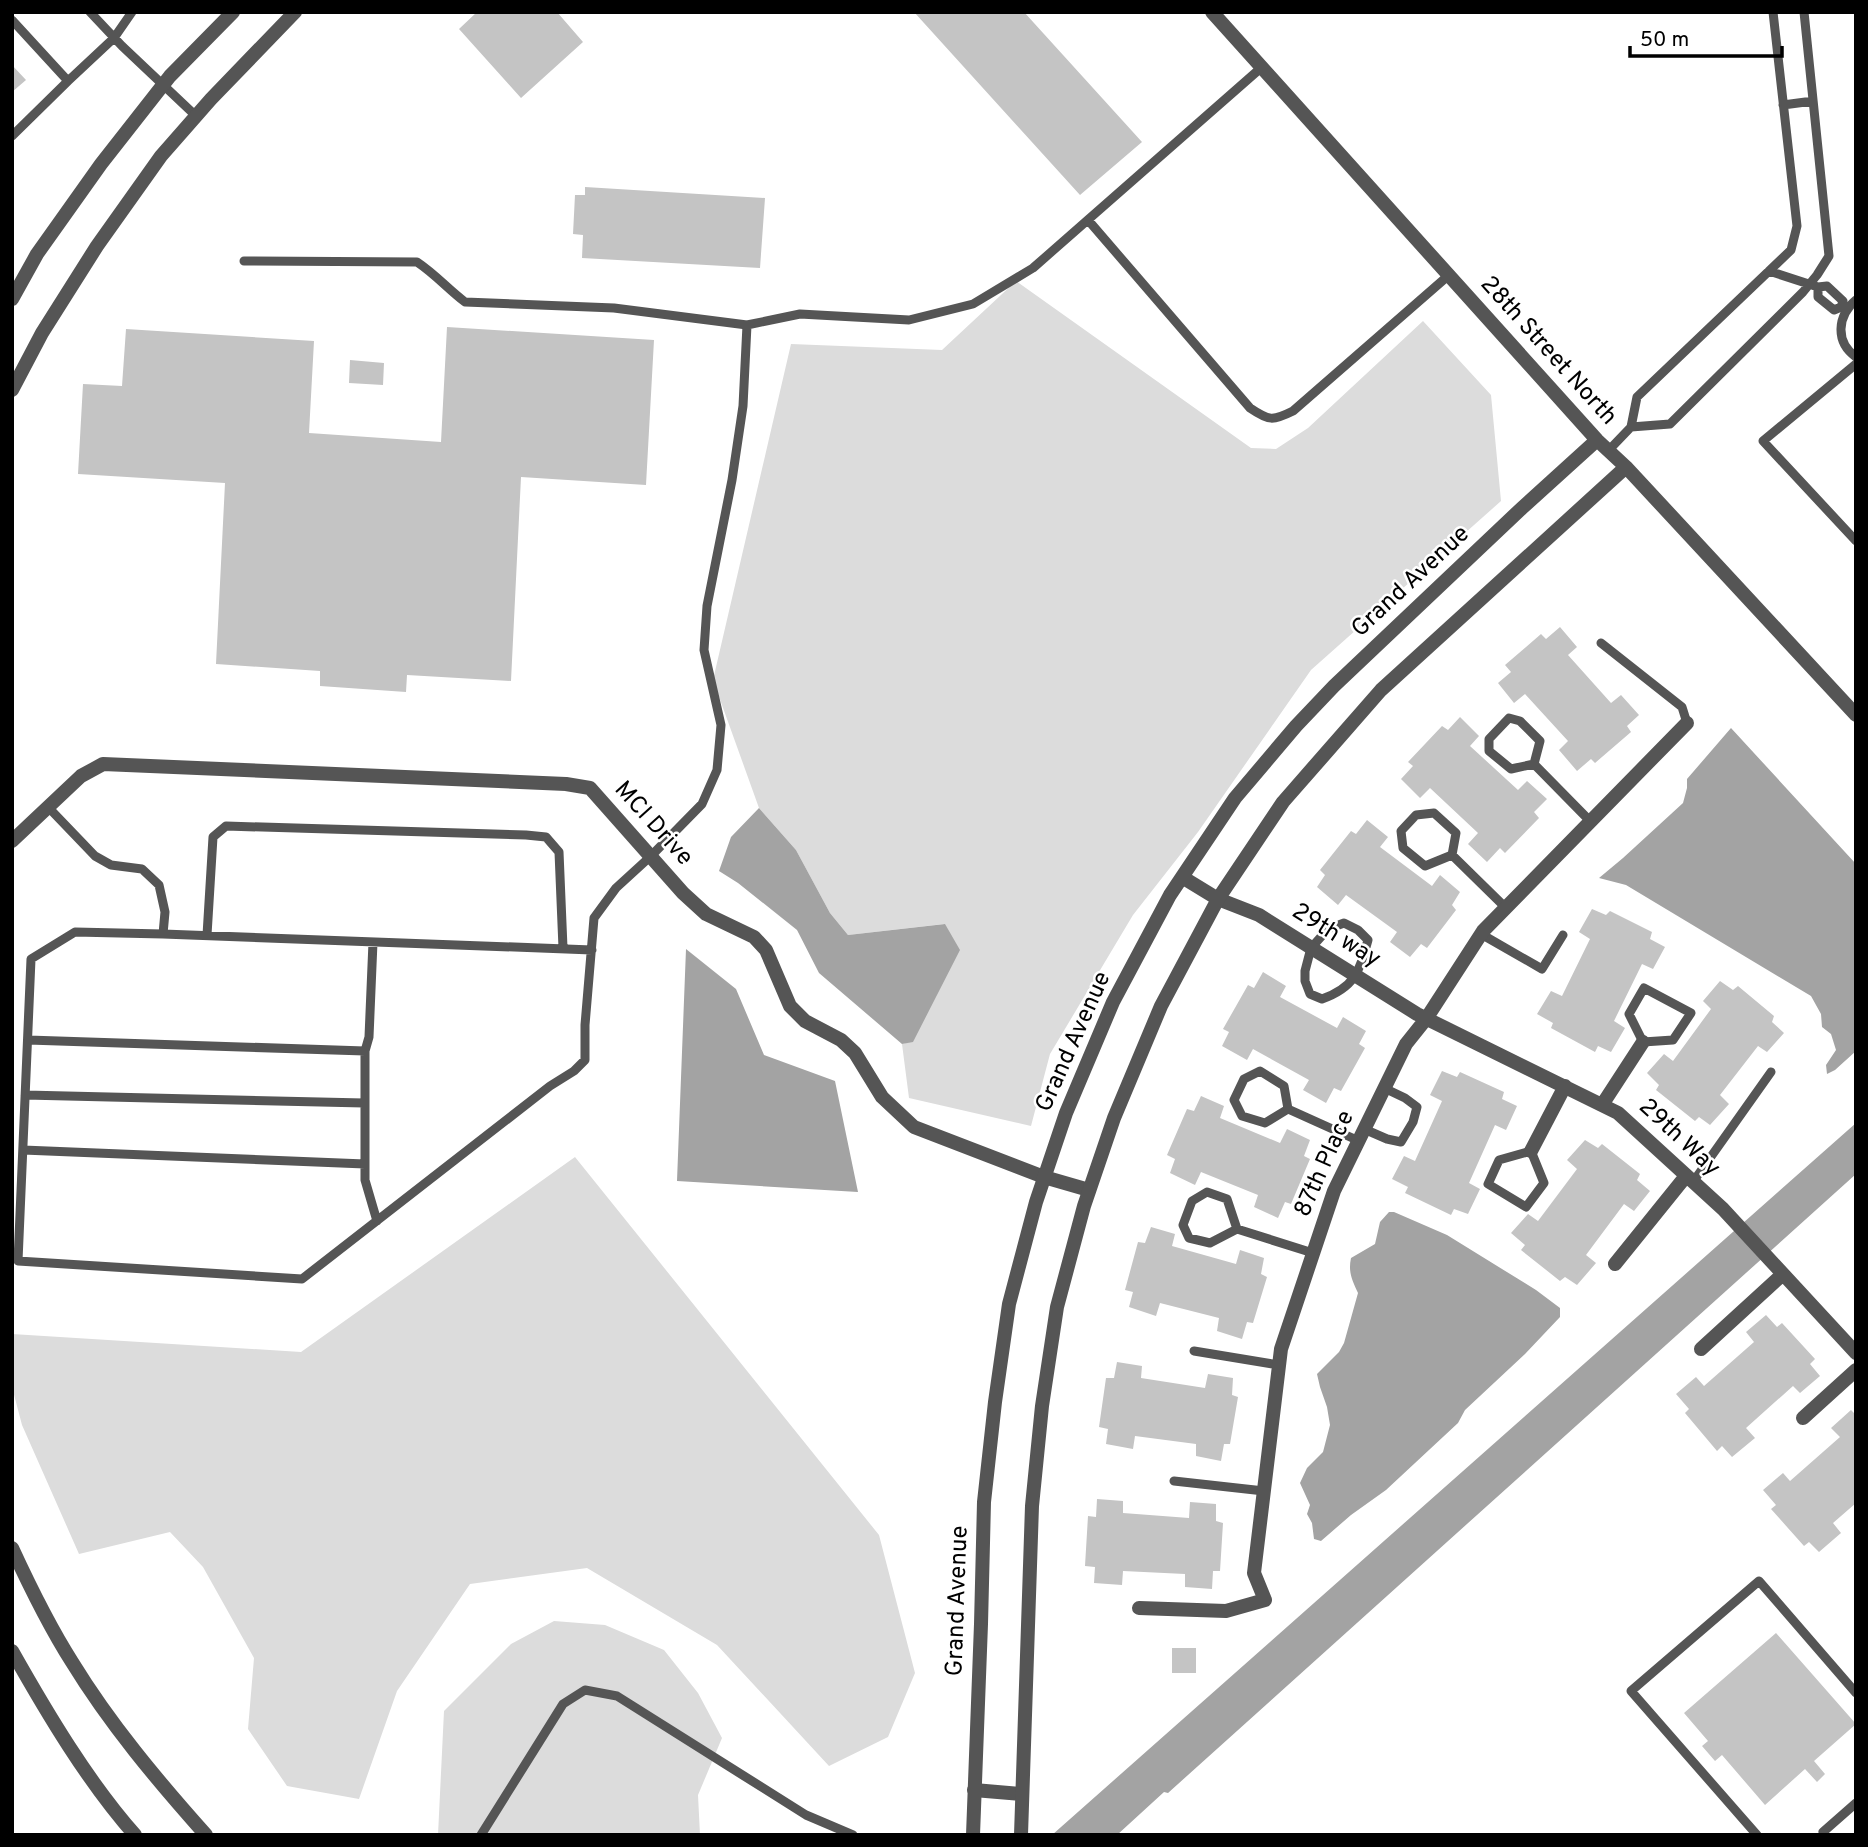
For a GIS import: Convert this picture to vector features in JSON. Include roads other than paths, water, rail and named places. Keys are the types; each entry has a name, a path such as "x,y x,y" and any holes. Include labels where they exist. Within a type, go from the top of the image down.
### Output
{"street":[{"path":"12,299 37,254 101,164 162,86 233,12"},
{"path":"12,390 42,333 97,246 161,156 295,12"},
{"name":"28th Street North","path":"1212,12 1602,445 1626,467 1856,715"},
{"name":"Grand Avenue","path":"973,1835 984,1502 1009,1304 1036,1202 1066,1113 1113,1002 1182,877 1235,798 1297,726 1334,686 1522,508 1602,445"},
{"path":"1021,1835 1031,1506 1057,1307 1089,1190 1114,1118 1161,1006 1218,899 1283,802 1381,690 1626,467"},
{"name":"87th Place","path":"1139,1608 1226,1611 1265,1600 1254,1573 1281,1349 1334,1191 1406,1044 1426,1019 1481,934 1687,723"},
{"name":"MCI Drive","path":"12,841 81,776 103,764 566,784 590,788 683,893 706,914 754,937 766,950 790,1006 805,1021 841,1040 855,1054 882,1097 914,1127 1044,1177 1089,1190"},
{"name":"29th way","path":"1182,877 1218,899 1259,915 1426,1019"},
{"name":"29th Way","path":"1426,1019 1618,1113 1723,1209 1856,1353"},
{"path":"1602,1105 1643,1042"},
{"path":"1531,1151 1565,1086"},
{"path":"1615,1264 1690,1179"},
{"path":"1702,1349 1783,1274"},
{"path":"1803,1418 1856,1370"},
{"path":"12,1548 71,1662 121,1734 197,1832"},
{"path":"12,1651 83,1766 135,1835"},
{"path":"974,1790 1022,1794"}],"lane":[{"path":"90,12 162,86 196,116"},
{"path":"12,136 114,38 132,12"},
{"path":"1630,427 1637,397 1791,250 1797,226 1773,12"},
{"path":"1602,445 1630,427 1670,424 1813,286 1829,256 1804,12"},
{"path":"12,20 68,81"},
{"path":"244,261 417,262 465,302 614,308 747,324 800,314 909,320 973,304 1033,268 1262,67"},
{"path":"1783,105 1813,101"},
{"path":"1088,220 1250,408 1261,416 1277,419 1293,411 1449,275"},
{"path":"1769,271 1813,286 1818,297 1834,310 1844,309 1856,300"},
{"path":"1844,309 1840,333 1844,344 1856,357"},
{"path":"592,950 75,932 31,959 18,1261 302,1279 585,1060 585,1025 592,950 594,918 616,888 702,804 717,770 721,725 704,650 707,606 732,480 743,407 747,324"},
{"path":"1856,364 1763,441 1856,541"},
{"path":"1601,643 1682,707 1687,723"},
{"path":"1510,718 1520,721 1540,741 1534,764 1511,769 1489,751 1489,739 1510,718"},
{"path":"1534,764 1590,821"},
{"path":"48,807 95,856 111,865 142,869 159,886 165,912 163,934"},
{"path":"1434,813 1456,833 1452,855 1425,866 1403,848 1401,831 1416,815 1434,813"},
{"path":"207,935 213,837 226,825 526,835 546,837 559,852 563,948"},
{"path":"1452,855 1506,908"},
{"path":"1344,923 1358,930 1368,940 1356,976 1338,994 1322,999 1310,994 1305,981 1311,948 1328,929 1344,923"},
{"path":"1481,934 1542,969 1563,935"},
{"path":"373,942 369,1037 365,1051 365,1180 377,1221"},
{"path":"1644,988 1691,1013 1674,1040 1643,1042 1629,1014 1644,988"},
{"path":"28,1040 365,1051"},
{"path":"1287,1110 1284,1086 1260,1071 1244,1079 1234,1100 1242,1116 1265,1123 1287,1110 1361,1135 1401,1142 1413,1122 1417,1107 1384,1088"},
{"path":"1690,1179 1771,1072"},
{"path":"25,1095 365,1103"},
{"path":"23,1150 365,1164"},
{"path":"1531,1151 1544,1183 1526,1207 1488,1184 1499,1160 1531,1151"},
{"path":"1237,1229 1227,1199 1207,1192 1192,1200 1183,1225 1189,1238 1210,1243 1237,1229 1313,1253"},
{"path":"1194,1351 1279,1365"},
{"path":"1174,1481 1264,1491"},
{"path":"1757,1835 1631,1691 1759,1581 1856,1693"},
{"path":"481,1835 563,1704 585,1690 617,1696 806,1815 853,1835"},
{"path":"1822,1834 1856,1803"}]}
